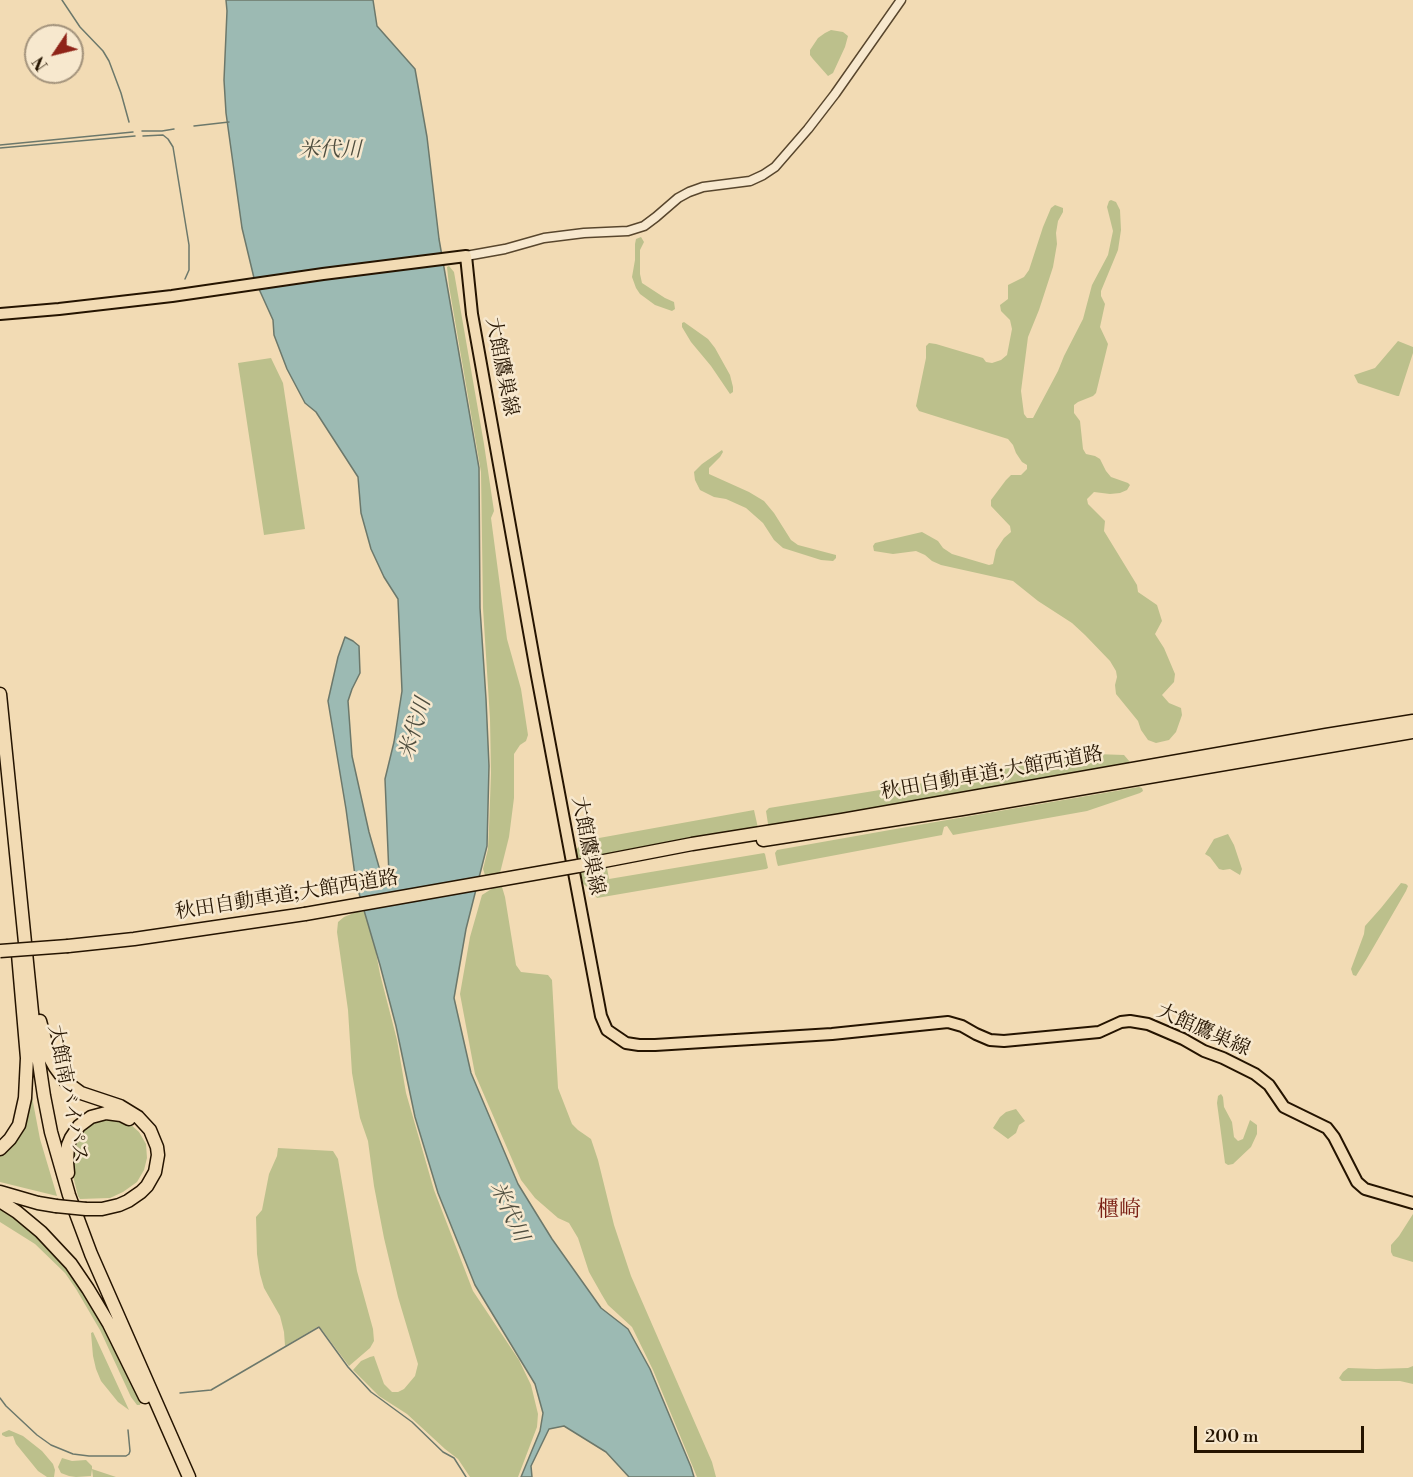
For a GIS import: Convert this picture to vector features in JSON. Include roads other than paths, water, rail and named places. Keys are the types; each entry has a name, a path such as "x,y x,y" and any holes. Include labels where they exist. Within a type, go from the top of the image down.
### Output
{"highway":[{"name":"大館南バイパス","path":"0,694 36,1049 51,1132 69,1195 104,1283 189,1477"},
{"name":"秋田自動車道;大館西道路","path":"0,949 68,946 134,939 305,914 692,844 1413,721"},
{"name":"秋田自動車道;大館西道路","path":"578,866 880,823 1413,732"},
{"name":"大館南バイパス","path":"0,773 33,1074 51,1162 72,1226 181,1477"},
{"path":"0,1192 19,1198 102,1209 120,1205 147,1186 155,1172 158,1155 150,1130 138,1117 120,1106 81,1093 66,1082 55,1068 43,1035 22,907"},
{"path":"0,1149 10,1139 18,1125 24,1108 26,1092 27,1058 17,940"},
{"path":"85,1206 123,1197 137,1187 148,1173 151,1157 149,1141 140,1126 128,1118 113,1113 91,1117 79,1126 68,1145 68,1171 74,1198 104,1283"},
{"path":"0,1187 56,1203"},
{"path":"0,1201 41,1232 71,1264 109,1324 145,1396"}],"main road":[{"path":"0,315 172,296 460,256"},
{"name":"大館鷹巣線","path":"460,256 598,1004 607,1030 626,1043 655,1045 821,1035 948,1022 962,1026 990,1040 1004,1041 1099,1032 1121,1022 1148,1024 1255,1074 1269,1085 1284,1107 1327,1128 1357,1182 1365,1189 1413,1203"}],"street":[{"path":"460,256 505,249 557,236 628,231 644,226 678,198 689,192 703,187 750,181 763,175 775,167 808,129 901,0"}],"water":[{"name":"米代川","path":"226,0 373,0 377,26 415,69 427,137 439,239 479,468 480,608 489,766 487,846 466,929 454,998 471,1073 518,1184 552,1239 601,1308 628,1329 650,1369 694,1477 629,1477 606,1452 564,1426 549,1429 531,1466 532,1477 521,1477 540,1431 543,1413 535,1384 475,1285 438,1193 415,1117 396,1026 356,883 328,701 345,637 359,646 360,673 348,701 352,756 381,874 389,875 385,779 394,742 402,691 398,599 384,577 371,549 361,513 358,477 316,412 305,403 287,369 274,335 273,320 254,278 242,228 226,113 224,80"}],"waterway":[{"path":"62,0 80,27 103,51 109,61 129,122"},
{"path":"194,126 229,122"},
{"path":"142,131 174,129"},
{"path":"0,145 133,132"},
{"path":"143,136 163,135 173,147 189,245 189,270 185,279"},
{"path":"0,148 135,136"},
{"path":"180,1393 211,1390 319,1327 348,1367 371,1392 412,1422 443,1452 454,1458 466,1477"},
{"path":"0,1398 37,1435 51,1445 73,1454 126,1456 130,1451 128,1430"}],"district":[{"name":"櫃崎","path":"1119,1211"}]}
